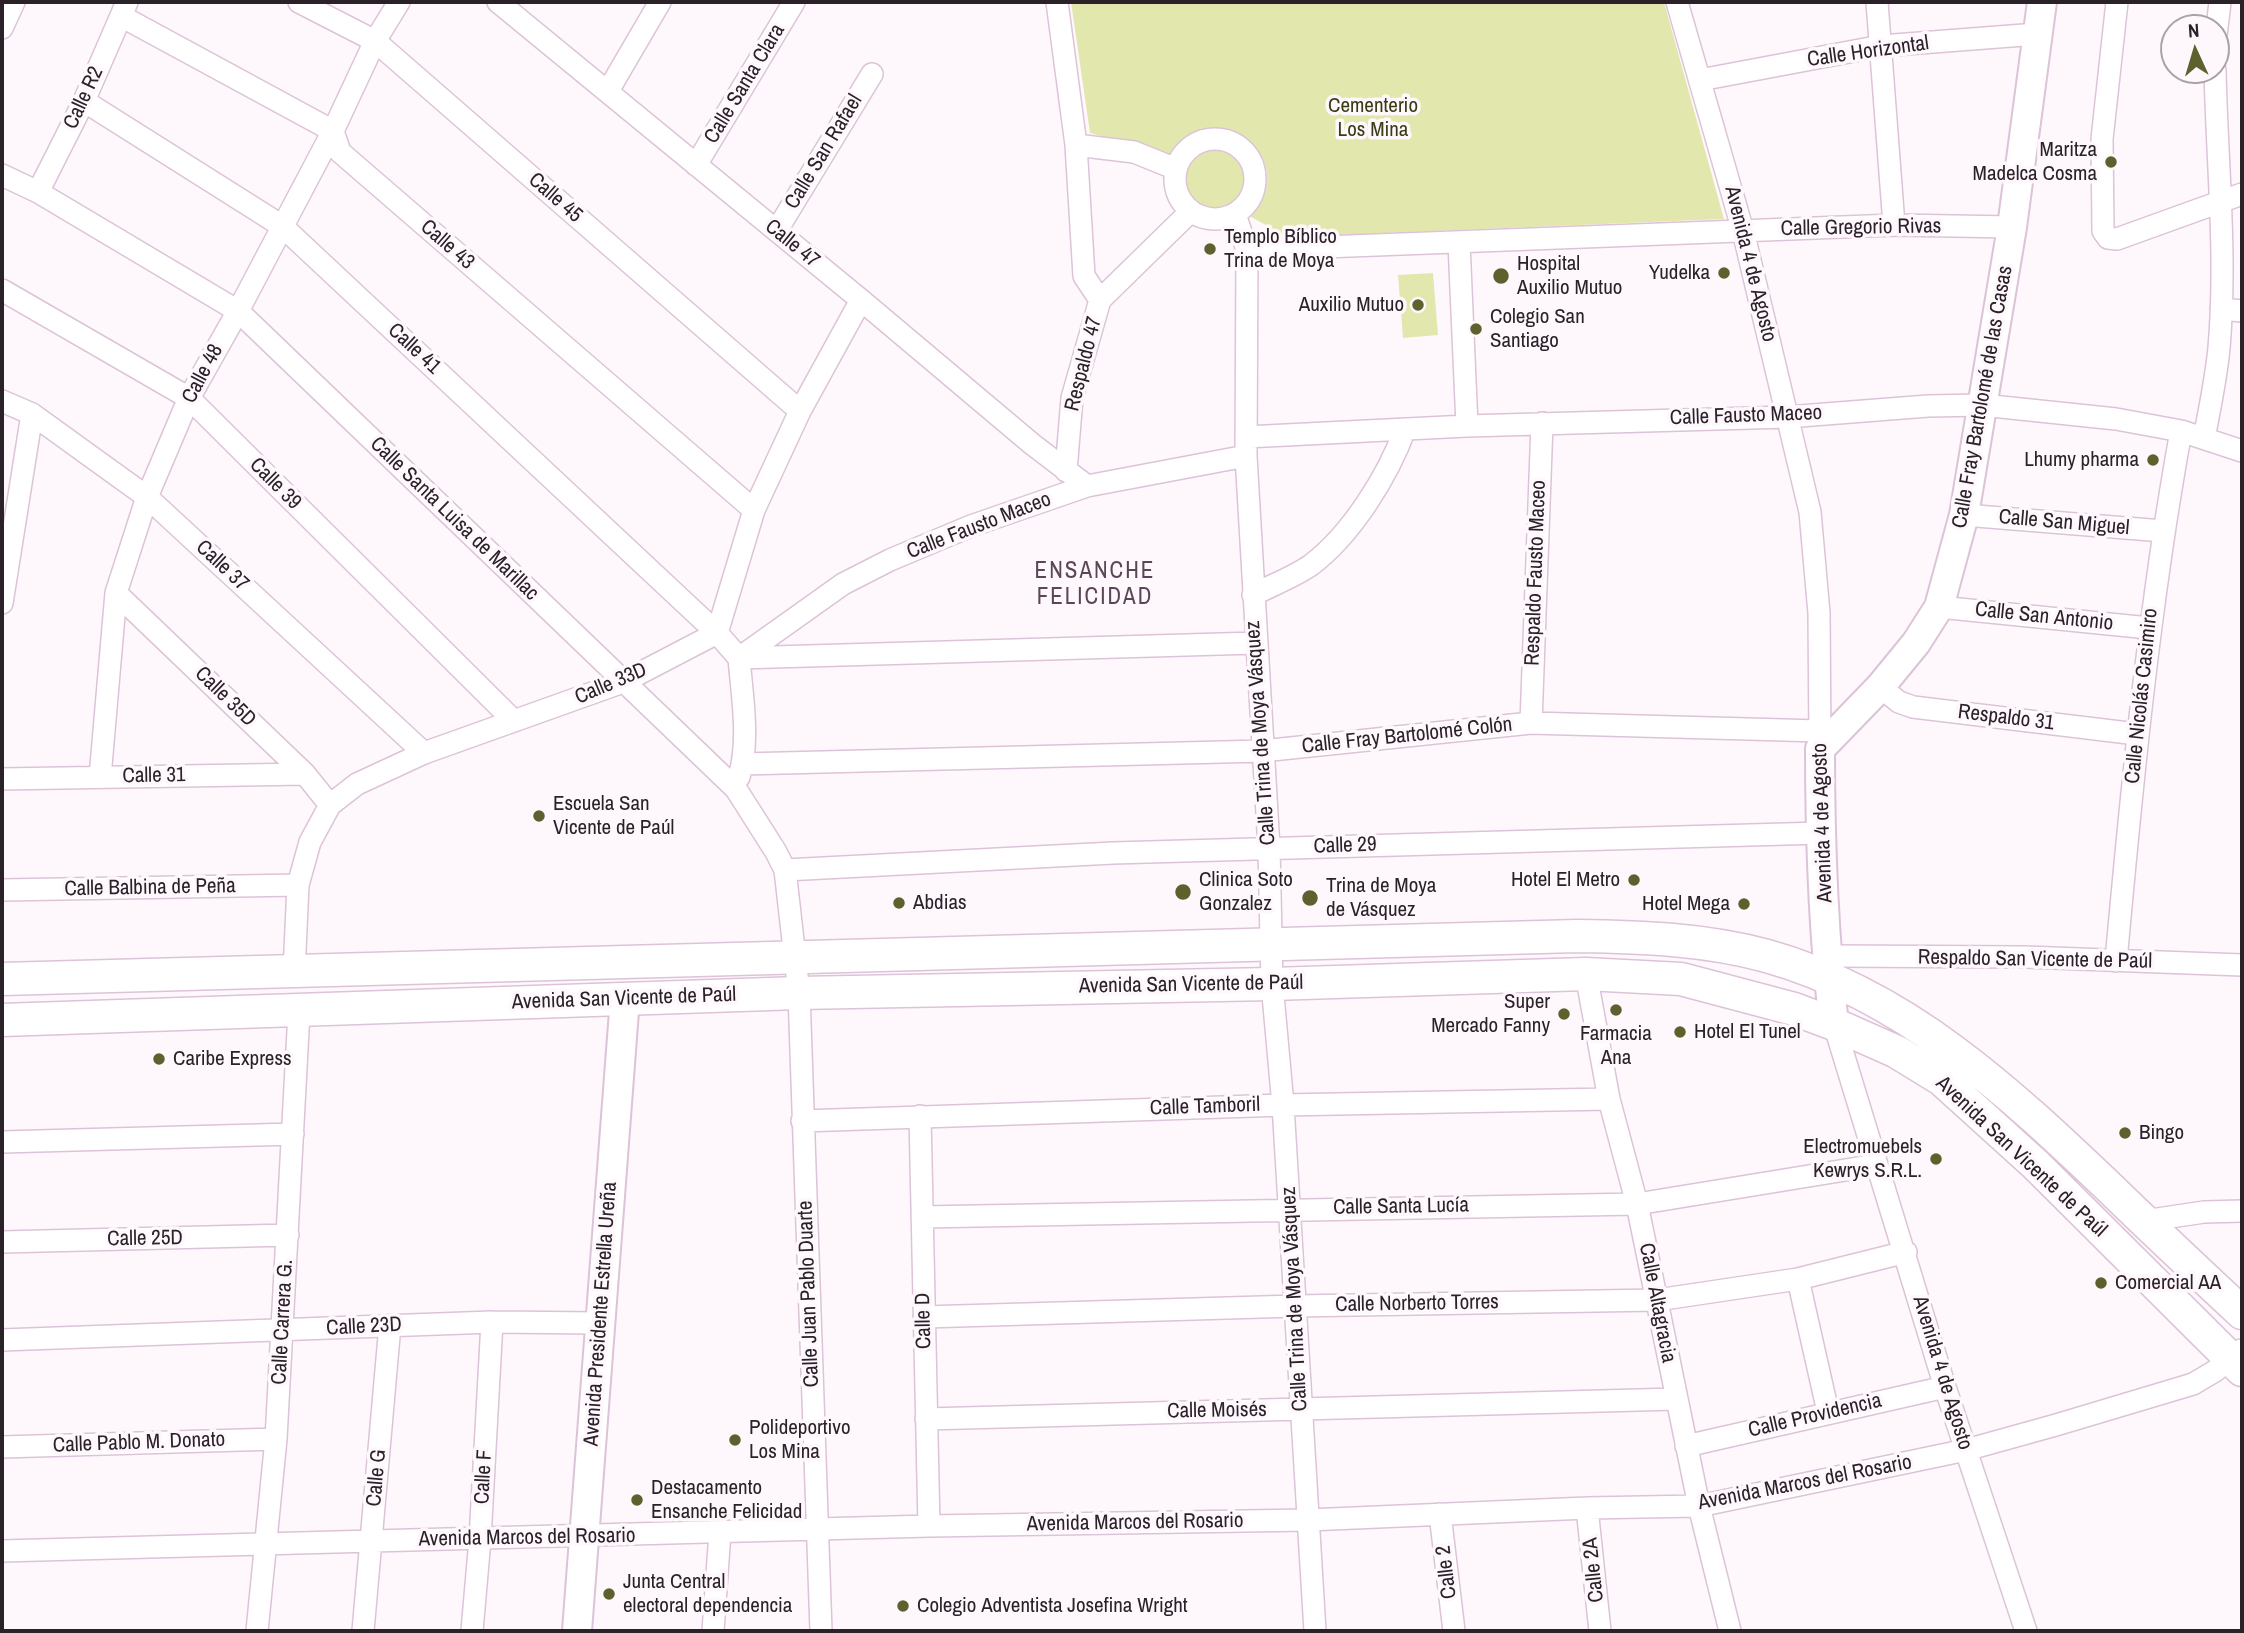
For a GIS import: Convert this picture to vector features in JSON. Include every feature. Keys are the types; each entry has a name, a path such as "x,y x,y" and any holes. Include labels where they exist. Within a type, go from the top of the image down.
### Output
{"main road":[{"name":"Calle Fray Bartolomé de las Casas","path":"1820,740 1880,687 1916,643 1939,607 1964,514 2012,227 2042,2"},
{"name":"Avenida 4 de Agosto","path":"1820,740 1821,833 1828,967 1834,1024"},
{"name":"Avenida San Vicente de Paúl","path":"2,979 1577,936 1648,937 1716,944 1768,957 1828,967 1906,1019 1987,1076 2024,1106 2242,1313"},
{"name":"Avenida San Vicente de Paúl","path":"2,1020 799,993 1272,984 1586,974 1681,979 1794,1009 1834,1024 1897,1052 1941,1079 2036,1165 2238,1359"},
{"name":"Avenida Presidente Estrella Ureña","path":"577,1631 625,998"}],"street":[{"path":"2,29 14,2"},
{"name":"Calle 45","path":"299,2 375,41 800,411"},
{"name":"Calle 48","path":"100,777 116,593 147,497 189,398 239,311 333,131 375,41 399,2"},
{"name":"Calle 47","path":"498,2 519,8 608,91 1087,486"},
{"path":"608,91 660,2"},
{"name":"Calle Santa Clara","path":"696,165 794,2"},
{"path":"1057,2 1076,145 1084,276 1100,300"},
{"name":"Avenida 4 de Agosto","path":"1677,2 1743,231 1810,512 1816,563 1820,740"},
{"path":"1877,2 1894,225"},
{"path":"2117,2 2102,139 2103,231 2108,238 2116,239 2242,194"},
{"path":"124,9 333,131"},
{"name":"Calle R2","path":"38,192 84,101 124,9"},
{"name":"Calle Horizontal","path":"1700,80 1881,46 2037,34"},
{"name":"Calle San Rafael","path":"777,230 872,74"},
{"path":"2204,438 2232,310 2222,203 2216,84"},
{"name":"Calle 41","path":"84,101 282,226 717,633 739,658"},
{"name":"Calle 43","path":"333,131 340,152 754,510"},
{"path":"1202,141 1228,141 1249,156 1256,182 1245,205 1235,214 1220,219 1205,218 1191,211 1177,192 1176,169 1181,157 1190,147 1202,141"},
{"path":"1076,145 1135,152 1176,169"},
{"name":"Calle Santa Luisa de Marillac","path":"2,175 38,192 239,311 736,789 785,870 795,956"},
{"name":"Respaldo 47","path":"1066,471 1072,398 1100,300 1191,211"},
{"name":"Calle Trina de Moya Vásquez","path":"1235,214 1248,250 1246,447 1255,643 1269,848 1272,984 1283,1105 1315,1631"},
{"name":"Calle Gregorio Rivas","path":"1248,250 1894,225 2012,227"},
{"path":"1459,243 1467,426"},
{"name":"Calle 39","path":"2,290 189,398 514,721"},
{"path":"717,633 754,510 800,411 861,300"},
{"name":"Calle 37","path":"2,401 32,414 147,497 424,753"},
{"name":"Calle Fausto Maceo","path":"739,658 843,584 890,560 971,526 1087,486 1246,447 1405,429 1787,417 1928,406 1982,405 2116,419 2204,438 2242,451"},
{"path":"2,603 32,414"},
{"name":"Respaldo Fausto Maceo","path":"1531,723 1542,423"},
{"path":"1253,595 1308,567 1331,549 1385,474 1405,429"},
{"name":"Calle Nicolás Casimiro","path":"2116,961 2149,628 2180,432"},
{"name":"Calle San Miguel","path":"1964,514 2163,531"},
{"name":"Calle 35D","path":"116,593 305,774 330,805"},
{"name":"Calle San Antonio","path":"1939,607 2149,628"},
{"name":"Calle 33D","path":"295,972 298,885 310,842 330,805 357,784 424,753 623,682 717,633"},
{"path":"736,789 743,764 744,719 739,658 1255,643"},
{"name":"Respaldo 31","path":"1880,687 1899,702 1913,707 2137,734"},
{"name":"Calle Fray Bartolomé Colón","path":"743,764 1262,751 1531,723 1820,740"},
{"name":"Calle 31","path":"2,779 305,774"},
{"name":"Calle 29","path":"785,870 1269,848 1821,833"},
{"name":"Calle Balbina de Peña","path":"2,890 298,885"},
{"name":"Calle Juan Pablo Duarte","path":"795,956 799,993 821,1631"},
{"name":"Respaldo San Vicente de Paúl","path":"1828,967 2025,957 2116,961 2242,961"},
{"name":"Calle Altagracia","path":"1586,974 1609,1099 1637,1203 1699,1506 1730,1631"},
{"name":"Calle Carrera G.","path":"257,1631 276,1439 299,1012"},
{"name":"Avenida 4 de Agosto","path":"1834,1024 1876,1166 1906,1252 1945,1387 2026,1631"},
{"name":"Calle Tamboril","path":"802,1121 1283,1105 1609,1099"},
{"name":"Calle D","path":"920,1116 929,1526"},
{"path":"2,1142 293,1134"},
{"name":"Calle Santa Lucía","path":"922,1217 1637,1203 1876,1166"},
{"path":"2144,1221 2204,1212 2242,1211"},
{"name":"Calle 25D","path":"2,1242 288,1235"},
{"name":"Calle Norberto Torres","path":"924,1317 1295,1306 1657,1300 1798,1279 1906,1252"},
{"path":"1798,1279 1828,1412"},
{"name":"Calle 23D","path":"2,1340 492,1322 600,1323"},
{"name":"Calle F","path":"472,1631 492,1322"},
{"name":"Calle G","path":"363,1631 390,1325"},
{"name":"Avenida Marcos del Rosario","path":"2,1551 929,1526 1308,1520 1699,1506 1966,1450 2180,1388 2238,1359"},
{"name":"Calle Providencia","path":"1686,1446 1945,1387"},
{"name":"Calle Moisés","path":"926,1419 1676,1399"},
{"name":"Calle Pablo M. Donato","path":"2,1447 276,1439"},
{"name":"Calle 2A","path":"1587,1508 1601,1631"},
{"name":"Calle 2","path":"1440,1514 1454,1631"},
{"path":"713,1631 720,1532"}],"green space":[{"name":"Cementerio Los Mina","path":"1071,2 1664,2 1724,219 1288,237 1251,217 1263,198 1267,176 1262,156 1248,140 1227,132 1208,131 1190,137 1168,155 1090,133"},
{"path":"1208,144 1222,144 1234,149 1244,159 1249,178 1244,197 1234,207 1222,212 1208,212 1196,207 1186,197 1181,185 1181,171 1186,159 1196,149"},
{"name":"Auxilio Mutuo","path":"1433,273 1438,335 1403,338 1398,275"}],"place":[{"name":"Maritza Madelca Cosma","path":"2111,162"},
{"name":"Templo Bíblico Trina de Moya","path":"1210,249"},
{"name":"Yudelka","path":"1724,273"},
{"name":"Hospital Auxilio Mutuo","path":"1501,276"},
{"name":"Auxilio Mutuo","path":"1418,305"},
{"name":"Colegio San Santiago","path":"1476,329"},
{"name":"Lhumy pharma","path":"2153,460"},
{"name":"Escuela San Vicente de Paúl","path":"539,816"},
{"name":"Hotel El Metro","path":"1634,880"},
{"name":"Clinica Soto Gonzalez","path":"1183,892"},
{"name":"Trina de Moya de Vásquez","path":"1310,898"},
{"name":"Abdias","path":"899,903"},
{"name":"Hotel Mega","path":"1744,904"},
{"name":"Farmacia Ana","path":"1616,1010"},
{"name":"Super Mercado Fanny","path":"1564,1014"},
{"name":"Hotel El Tunel","path":"1680,1032"},
{"name":"Caribe Express","path":"159,1059"},
{"name":"Bingo","path":"2125,1133"},
{"name":"Electromuebels Kewrys S.R.L.","path":"1936,1159"},
{"name":"Comercial AA","path":"2101,1283"},
{"name":"Polideportivo Los Mina","path":"735,1440"},
{"name":"Destacamento Ensanche Felicidad","path":"637,1500"},
{"name":"Junta Central electoral dependencia","path":"609,1594"},
{"name":"Colegio Adventista Josefina Wright","path":"903,1606"}],"district":[{"name":"ENSANCHE FELICIDAD","path":"1095,585"}]}
